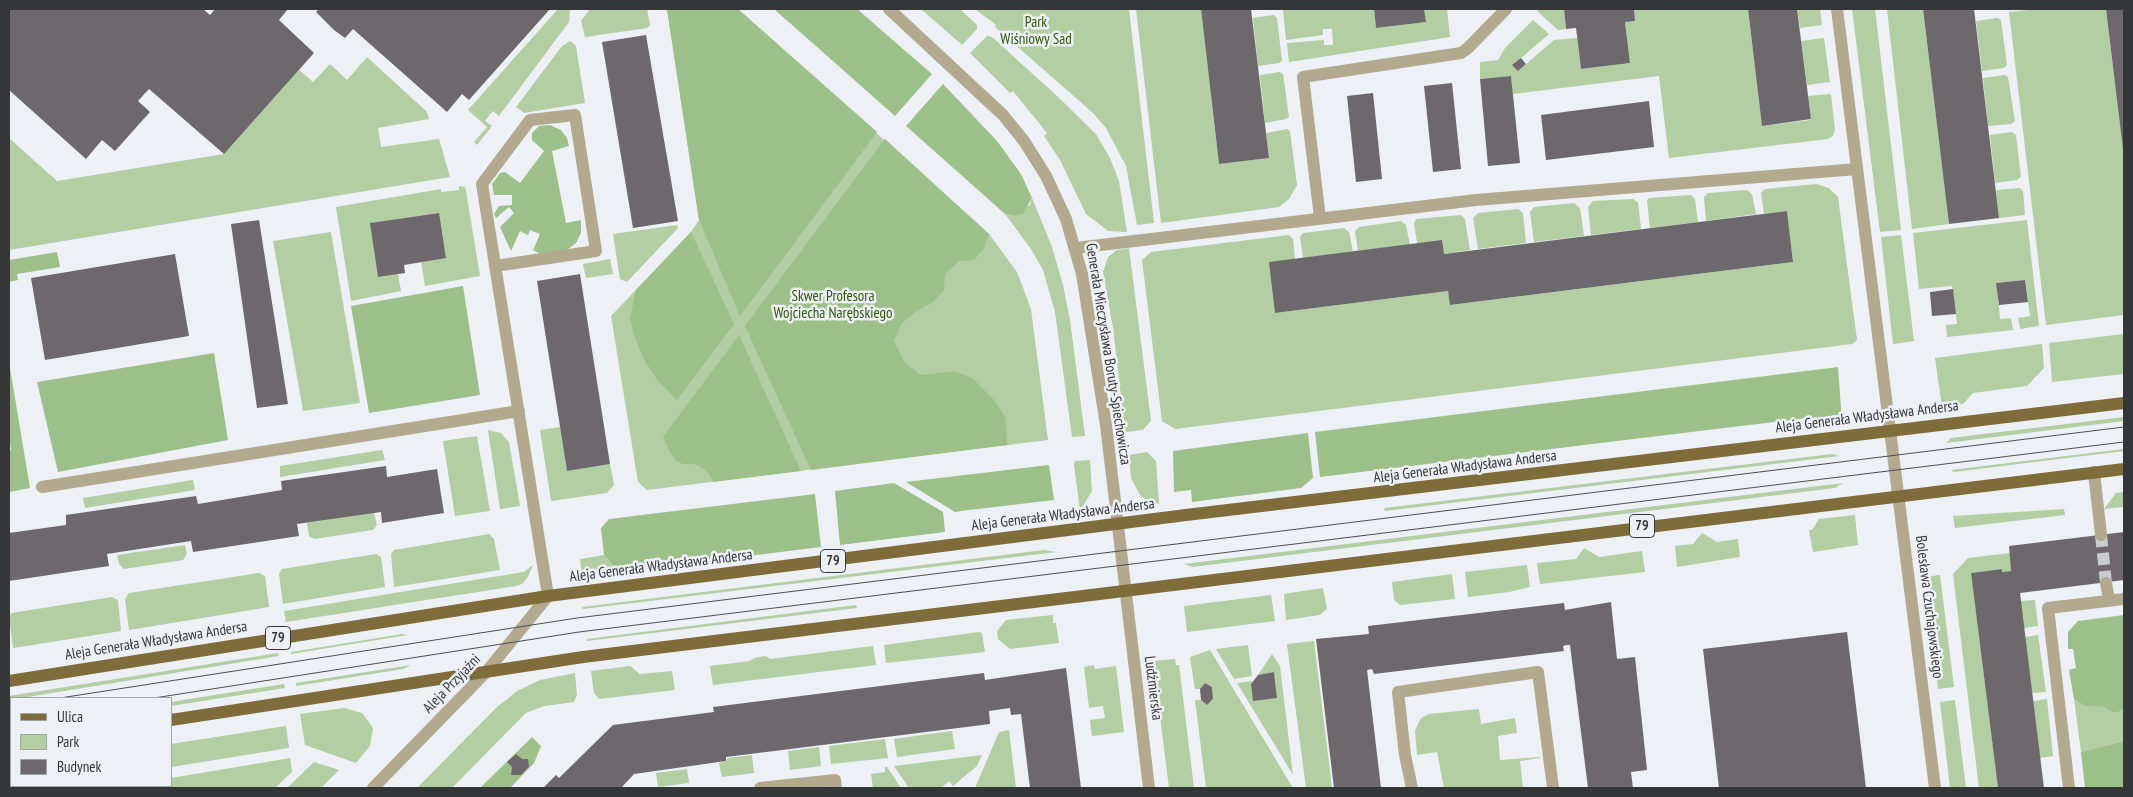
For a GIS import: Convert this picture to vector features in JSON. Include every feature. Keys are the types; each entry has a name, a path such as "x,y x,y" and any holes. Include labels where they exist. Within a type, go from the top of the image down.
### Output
{"main road":[{"name":"Aleja Generała Władysława Andersa","path":"9,681 548,596 1118,524 2124,403"},
{"name":"79","path":"172,720 583,657 2124,469"}],"street":[{"name":"Generała Mieczysława Boruty-Spiechowicza","path":"889,9 986,98 1024,141 1055,192 1076,248 1106,425 1126,592"},
{"path":"1320,218 1303,76 1461,53 1506,9"},
{"name":"Bolesława Czuchajowskiego","path":"1837,9 1935,788"},
{"path":"495,266 596,251 575,115 530,120 482,184 495,266 519,411 548,596"},
{"path":"1076,248 1476,200 1856,169"},
{"path":"42,487 519,411"},
{"path":"2094,472 2101,535"},
{"path":"2106,583 2109,600"},
{"name":"Ludźmierska","path":"1126,592 1149,788"},
{"name":"Aleja Przyjaźni","path":"373,788 487,671 548,596"},
{"path":"2070,788 2048,608 2124,599"},
{"path":"1412,788 1398,692 1538,672 1553,788"},
{"path":"760,788 835,780 836,788"}],"green space":[{"path":"558,9 570,9 569,22 499,116 493,111 485,121 492,126 477,145 474,142 487,127 468,110"},
{"path":"590,9 647,9 650,25 647,28 585,37 581,21"},
{"name":"Skwer Profesora Wojciecha Narębskiego","path":"667,9 738,9 989,234 1017,272 1031,309 1048,440 647,490 638,482 611,316 691,232 699,220"},
{"path":"667,9 738,9 877,132 740,316 699,220"},
{"path":"774,9 857,9 932,74 895,116"},
{"path":"921,9 960,9 977,25 977,29 962,45"},
{"name":"Park Wiśniowy Sad","path":"975,9 1129,9 1154,223 1137,225 1126,166 1106,128 1093,113 995,27 996,25"},
{"path":"1136,9 1201,9 1219,164 1269,158 1266,133 1287,129 1290,131 1297,185 1289,199 1279,207 1161,223"},
{"path":"1283,9 1374,9 1376,28 1425,22 1424,9 1447,9 1450,37 1289,62 1287,43 1324,40 1324,45 1333,45 1332,29 1323,29 1323,35 1286,40"},
{"path":"1540,9 1564,9 1566,29 1558,30 1537,11"},
{"path":"1634,9 1748,9 1762,126 1811,120 1808,96 1831,94 1835,130 1833,136 1828,139 1669,158 1659,76 1513,94 1511,76 1480,79 1480,62 1498,60 1505,48 1533,20 1549,34 1513,65 1518,71 1554,40 1577,38 1581,69 1630,63 1625,22 1635,21"},
{"path":"1797,9 1820,9 1822,25 1800,28"},
{"path":"1852,9 1875,9 1901,230 1880,232"},
{"path":"1887,9 1923,9 1949,224 1912,229"},
{"path":"2039,9 2106,9 2124,159 2124,315 2046,325 2009,12"},
{"path":"1274,15 1277,18 1282,61 1258,66 1253,18"},
{"path":"1997,18 2001,20 2007,65 2004,68 1982,71 1976,21"},
{"path":"987,36 992,37 1096,134 1110,158 1119,181 1127,232 1108,231 1086,214 1060,160 1044,136 1047,133 1013,91 1010,93 970,53"},
{"path":"1824,38 1830,82 1807,85 1801,41"},
{"path":"570,41 576,46 585,103 524,113 516,107 562,46"},
{"path":"367,57 427,112 429,119 378,128 381,147 439,139 450,177 9,250 9,138 57,181 224,154 299,70 313,82 330,64 347,80"},
{"path":"1280,72 1283,74 1289,117 1265,123 1260,75"},
{"path":"2005,75 2008,77 2015,121 2011,124 1988,126 1983,78"},
{"path":"943,84 997,141 1021,174 1032,198 1023,214 1013,216 1005,214 906,126"},
{"path":"550,125 561,130 567,138 569,146 552,151 566,223 581,220 581,233 576,243 567,250 540,254 533,250 540,234 530,230 528,235 520,231 511,251 500,227 514,213 509,207 496,218 494,214 499,206 512,205 512,195 494,195 492,184 500,173 505,172 520,183 544,151 532,140 532,133 539,126"},
{"path":"2012,132 2016,135 2021,177 2017,180 1995,183 1990,135"},
{"path":"885,139 989,234 984,248 974,260 959,261 945,274 944,290 933,302 914,313 901,324 894,341 904,362 921,375 955,371 973,379 994,400 1005,417 1007,445 811,470 745,326"},
{"path":"1816,184 1829,188 1838,197 1857,340 1852,344 1175,429 1162,421 1142,260 1151,252 1289,235 1293,239 1295,259 1275,313 1448,291 1451,305 1793,262 1787,211 1764,214 1761,193 1765,189"},
{"path":"459,186 465,187 466,191 480,276 425,286 421,262 446,257 438,213 371,223 378,277 398,274 401,291 351,301 336,207 441,189 441,192 459,190"},
{"path":"2020,188 2023,191 2025,215 1999,218 1996,190"},
{"path":"1747,190 1752,194 1756,214 1706,221 1704,197 1708,193"},
{"path":"1691,195 1695,199 1698,222 1650,228 1647,201 1649,198"},
{"path":"1032,198 1052,247 1063,285 1070,320 1085,436 1072,437 1055,312 1043,270 1031,249 1005,214 1013,216 1030,205"},
{"path":"1633,199 1638,202 1641,229 1591,235 1588,207 1593,201"},
{"path":"1574,203 1580,208 1584,236 1534,242 1530,212 1534,207"},
{"path":"1518,209 1523,213 1526,243 1478,249 1473,218 1478,213"},
{"path":"1461,215 1465,219 1470,250 1444,254 1417,243 1414,223 1416,219"},
{"path":"2027,220 2039,326 2020,329 2018,318 2030,316 2025,280 1997,283 2000,319 2011,318 2013,330 1947,337 1946,325 1957,324 1952,286 1919,289 1913,233"},
{"path":"1401,221 1406,225 1410,245 1358,251 1355,231 1359,227"},
{"path":"677,225 678,228 627,282 620,279 613,234"},
{"path":"1344,228 1349,232 1353,252 1303,258 1300,237 1303,233"},
{"path":"331,232 360,403 303,411 273,241"},
{"path":"691,232 734,324 677,400 658,381 645,361 635,338 630,318 636,290"},
{"path":"1901,235 1914,341 1893,344 1881,237"},
{"path":"1129,248 1151,421 1143,430 1125,432 1113,328 1103,272 1108,257 1117,250"},
{"path":"57,252 60,267 17,274 18,280 9,282 9,260"},
{"path":"610,259 613,274 586,278 583,264"},
{"path":"463,286 480,395 369,413 351,306"},
{"path":"2124,334 2124,374 2052,382 2049,343"},
{"path":"739,335 801,471 713,482 709,474 702,468 694,464 683,464 676,461 663,437"},
{"path":"2042,344 2044,368 2027,386 1973,393 1963,404 1942,407 1935,358"},
{"path":"214,353 228,440 58,472 37,382"},
{"path":"9,362 30,488 9,492 9,451 11,450 9,434"},
{"path":"1838,367 1842,422 1819,425 1807,418 1320,477 1315,432"},
{"path":"2124,417 2124,421 1946,443 1951,438"},
{"path":"560,427 567,471 610,464 614,485 607,493 551,501 540,430"},
{"path":"488,430 501,433 509,442 520,506 500,509"},
{"path":"1308,433 1313,478 1301,488 1192,502 1191,490 1174,492 1173,451"},
{"path":"477,436 490,511 455,516 443,441"},
{"path":"2124,449 2124,451 1954,472 1951,470"},
{"path":"382,450 385,460 280,477 280,466"},
{"path":"1147,452 1156,461 1159,504 1146,500 1140,495 1131,478 1129,455"},
{"path":"1832,454 1840,456 1385,511 1384,508"},
{"path":"1090,460 1092,491 1080,511 1074,464 1075,461"},
{"path":"1049,465 1054,500 955,512 906,482"},
{"path":"193,480 195,490 85,508 83,498"},
{"path":"894,483 943,512 945,532 840,545 835,491"},
{"path":"1843,483 1835,488 1192,567 1184,564"},
{"path":"2124,492 2124,507 2104,509 2116,493"},
{"path":"815,494 821,547 619,572 604,555 601,528 609,519"},
{"path":"2064,509 2065,515 1955,528 1953,516"},
{"path":"374,512 377,525 373,530 314,539 309,536 307,523"},
{"path":"1855,515 1858,545 1813,552 1809,530 1812,530 1819,519"},
{"path":"1702,533 1717,542 1738,539 1740,557 1677,567 1675,546 1693,544"},
{"path":"489,534 494,539 500,570 394,587 391,554 394,550"},
{"path":"185,545 187,554 183,560 124,569 119,564 117,555"},
{"path":"1584,548 1599,557 1642,551 1645,572 1540,584 1537,563 1576,559"},
{"path":"1044,550 1057,552 583,609 582,607"},
{"path":"2010,553 2011,571 2002,572 2002,569 1971,573 1998,788 1979,788 1953,574 1968,558"},
{"path":"376,554 381,557 385,587 283,604 279,574 282,569"},
{"path":"604,555 619,572 582,577 580,559"},
{"path":"533,565 528,577 522,584 516,586 286,622 284,611 524,572"},
{"path":"1527,565 1530,587 1509,592 1468,597 1465,572"},
{"path":"259,573 265,576 269,607 129,630 125,599 129,593"},
{"path":"1452,574 1455,599 1400,605 1394,600 1392,582"},
{"path":"1940,575 1954,687 1938,689 1924,577"},
{"path":"1323,588 1327,609 1320,615 1286,620 1284,594"},
{"path":"1271,595 1275,621 1187,632 1184,606"},
{"path":"112,597 118,600 121,631 13,648 9,617 12,613"},
{"path":"2035,600 2038,626 2024,628 2020,601"},
{"path":"856,605 857,608 587,641 587,639"},
{"path":"1053,615 1053,623 1056,623 1059,643 1010,649 998,639 997,631 1006,620"},
{"path":"2124,615 2124,709 2112,712 2104,707 2085,706 2074,699 2069,670 2076,668 2073,649 2068,649 2068,632 2078,621"},
{"path":"982,633 985,652 886,663 884,645"},
{"path":"402,634 408,635 291,654 291,652"},
{"path":"2038,635 2046,692 2032,693 2025,637"},
{"path":"1314,641 1332,788 1306,788 1287,644"},
{"path":"1248,645 1252,676 1234,679 1216,649"},
{"path":"873,646 876,665 713,685 710,666 750,661 754,658 766,656 770,659"},
{"path":"1210,650 1293,788 1206,788 1195,700 1201,700 1207,705 1213,699 1212,687 1205,683 1200,689 1195,689 1190,657"},
{"path":"278,653 279,656 27,697 10,697 9,700 9,696"},
{"path":"1272,654 1280,666 1293,775 1237,683 1253,681 1251,684 1253,700 1277,698 1274,672 1258,675"},
{"path":"1175,659 1176,665 1179,665 1194,788 1169,788 1153,661"},
{"path":"411,665 403,669 296,686 296,683"},
{"path":"1094,665 1095,669 1116,666 1124,732 1092,736 1090,720 1105,718 1103,706 1089,708 1084,667"},
{"path":"630,666 640,674 672,671 675,690 599,699 594,693 591,671"},
{"path":"575,673 577,695 574,702 544,706 526,713 452,788 418,787 496,708 517,691 540,680"},
{"path":"284,684 285,688 172,706 172,702"},
{"path":"2047,699 2053,756 2040,758 2033,701"},
{"path":"2074,699 2085,706 2104,707 2112,712 2124,709 2124,741 2081,752"},
{"path":"1955,700 1966,788 1950,788 1940,702"},
{"path":"344,708 362,713 373,728 370,746 356,763 305,745 300,714"},
{"path":"1479,709 1481,724 1515,718 1517,733 1498,736 1500,760 1540,757 1520,761 1523,788 1444,788 1437,752 1417,755 1415,730 1421,718 1429,714"},
{"path":"286,726 289,748 172,767 172,744"},
{"path":"1009,730 1016,788 975,788 999,732"},
{"path":"952,731 955,749 897,757 894,739"},
{"path":"532,737 541,746 534,763 510,788 480,788"},
{"path":"885,739 888,758 831,764 829,746"},
{"path":"2124,741 2124,788 2085,788 2081,752"},
{"path":"819,747 821,766 790,770 788,751"},
{"path":"752,755 754,773 722,777 719,763 727,761 727,758"},
{"path":"982,755 977,766 953,786 949,781 941,788 909,788 894,766"},
{"path":"290,758 292,772 275,788 109,788 172,787 172,778"},
{"path":"314,762 339,770 321,788 287,788"},
{"path":"885,767 887,767 901,788 873,788 871,774 885,772"},
{"path":"687,769 689,783 658,787 656,773"}],"building":[{"path":"9,9 203,9 210,15 215,9 288,9 279,20 314,53 224,154 149,89 138,101 150,112 115,151 102,140 86,159 9,90"},
{"path":"319,9 550,9 469,100 462,94 447,112 353,29 345,38 334,30 316,12"},
{"path":"1201,9 1251,9 1269,158 1219,164"},
{"path":"1374,9 1424,9 1426,22 1376,28"},
{"path":"1564,9 1634,9 1635,21 1625,22 1630,63 1581,69 1576,28 1566,29"},
{"path":"1748,9 1797,9 1811,119 1762,126"},
{"path":"1923,9 1974,9 1999,218 1949,224"},
{"path":"2106,9 2124,9 2124,150 2123,150"},
{"path":"646,35 678,221 633,228 602,42"},
{"path":"1521,58 1526,64 1518,71 1512,65"},
{"path":"1511,76 1520,163 1488,166 1480,79"},
{"path":"1452,83 1461,169 1433,172 1424,86"},
{"path":"1373,93 1382,179 1356,182 1347,96"},
{"path":"1649,101 1654,147 1546,160 1541,115"},
{"path":"1787,211 1793,262 1450,305 1448,291 1275,313 1269,262 1442,240 1444,254"},
{"path":"439,213 446,258 404,265 405,273 378,277 370,223"},
{"path":"259,220 288,404 257,408 231,224"},
{"path":"175,254 189,336 45,360 31,278"},
{"path":"580,274 610,464 567,471 537,281"},
{"path":"2025,280 2028,302 1999,305 1996,283"},
{"path":"1953,289 1956,314 1932,316 1930,292"},
{"path":"386,466 387,477 437,469 444,513 382,523 381,512 297,524 299,536 193,552 191,541 107,554 109,566 9,581 9,533 66,525 66,515 196,496 198,504 282,490 281,481"},
{"path":"2124,532 2124,580 2020,593 2044,788 1998,788 1971,573 2002,569 2002,572 2011,571 2009,546"},
{"path":"1611,602 1617,659 1635,657 1647,770 1631,772 1633,788 1588,788 1570,645 1567,645 1563,646 1564,651 1374,674 1372,669 1367,670 1381,788 1334,788 1316,639 1369,634 1368,626 1564,603 1565,610"},
{"path":"1847,632 1866,788 1719,788 1703,649"},
{"path":"1066,668 1081,788 1030,788 1021,714 1011,715 1010,708 989,711 990,724 726,757 726,761 634,774 621,788 543,788 556,775 559,778 613,725 714,712 713,707 984,673 985,680"},
{"path":"1274,672 1277,698 1253,701 1251,684 1258,675"},
{"path":"1205,683 1212,687 1213,699 1207,705 1201,700 1200,689"},
{"path":"516,754 522,759 528,759 529,767 521,775 511,775 512,767 507,762"}],"tunnel":[{"path":"2101,535 2106,583"}],"tram line":[{"path":"66,697 577,618 2124,427"},
{"path":"160,697 579,632 2124,442"}]}
